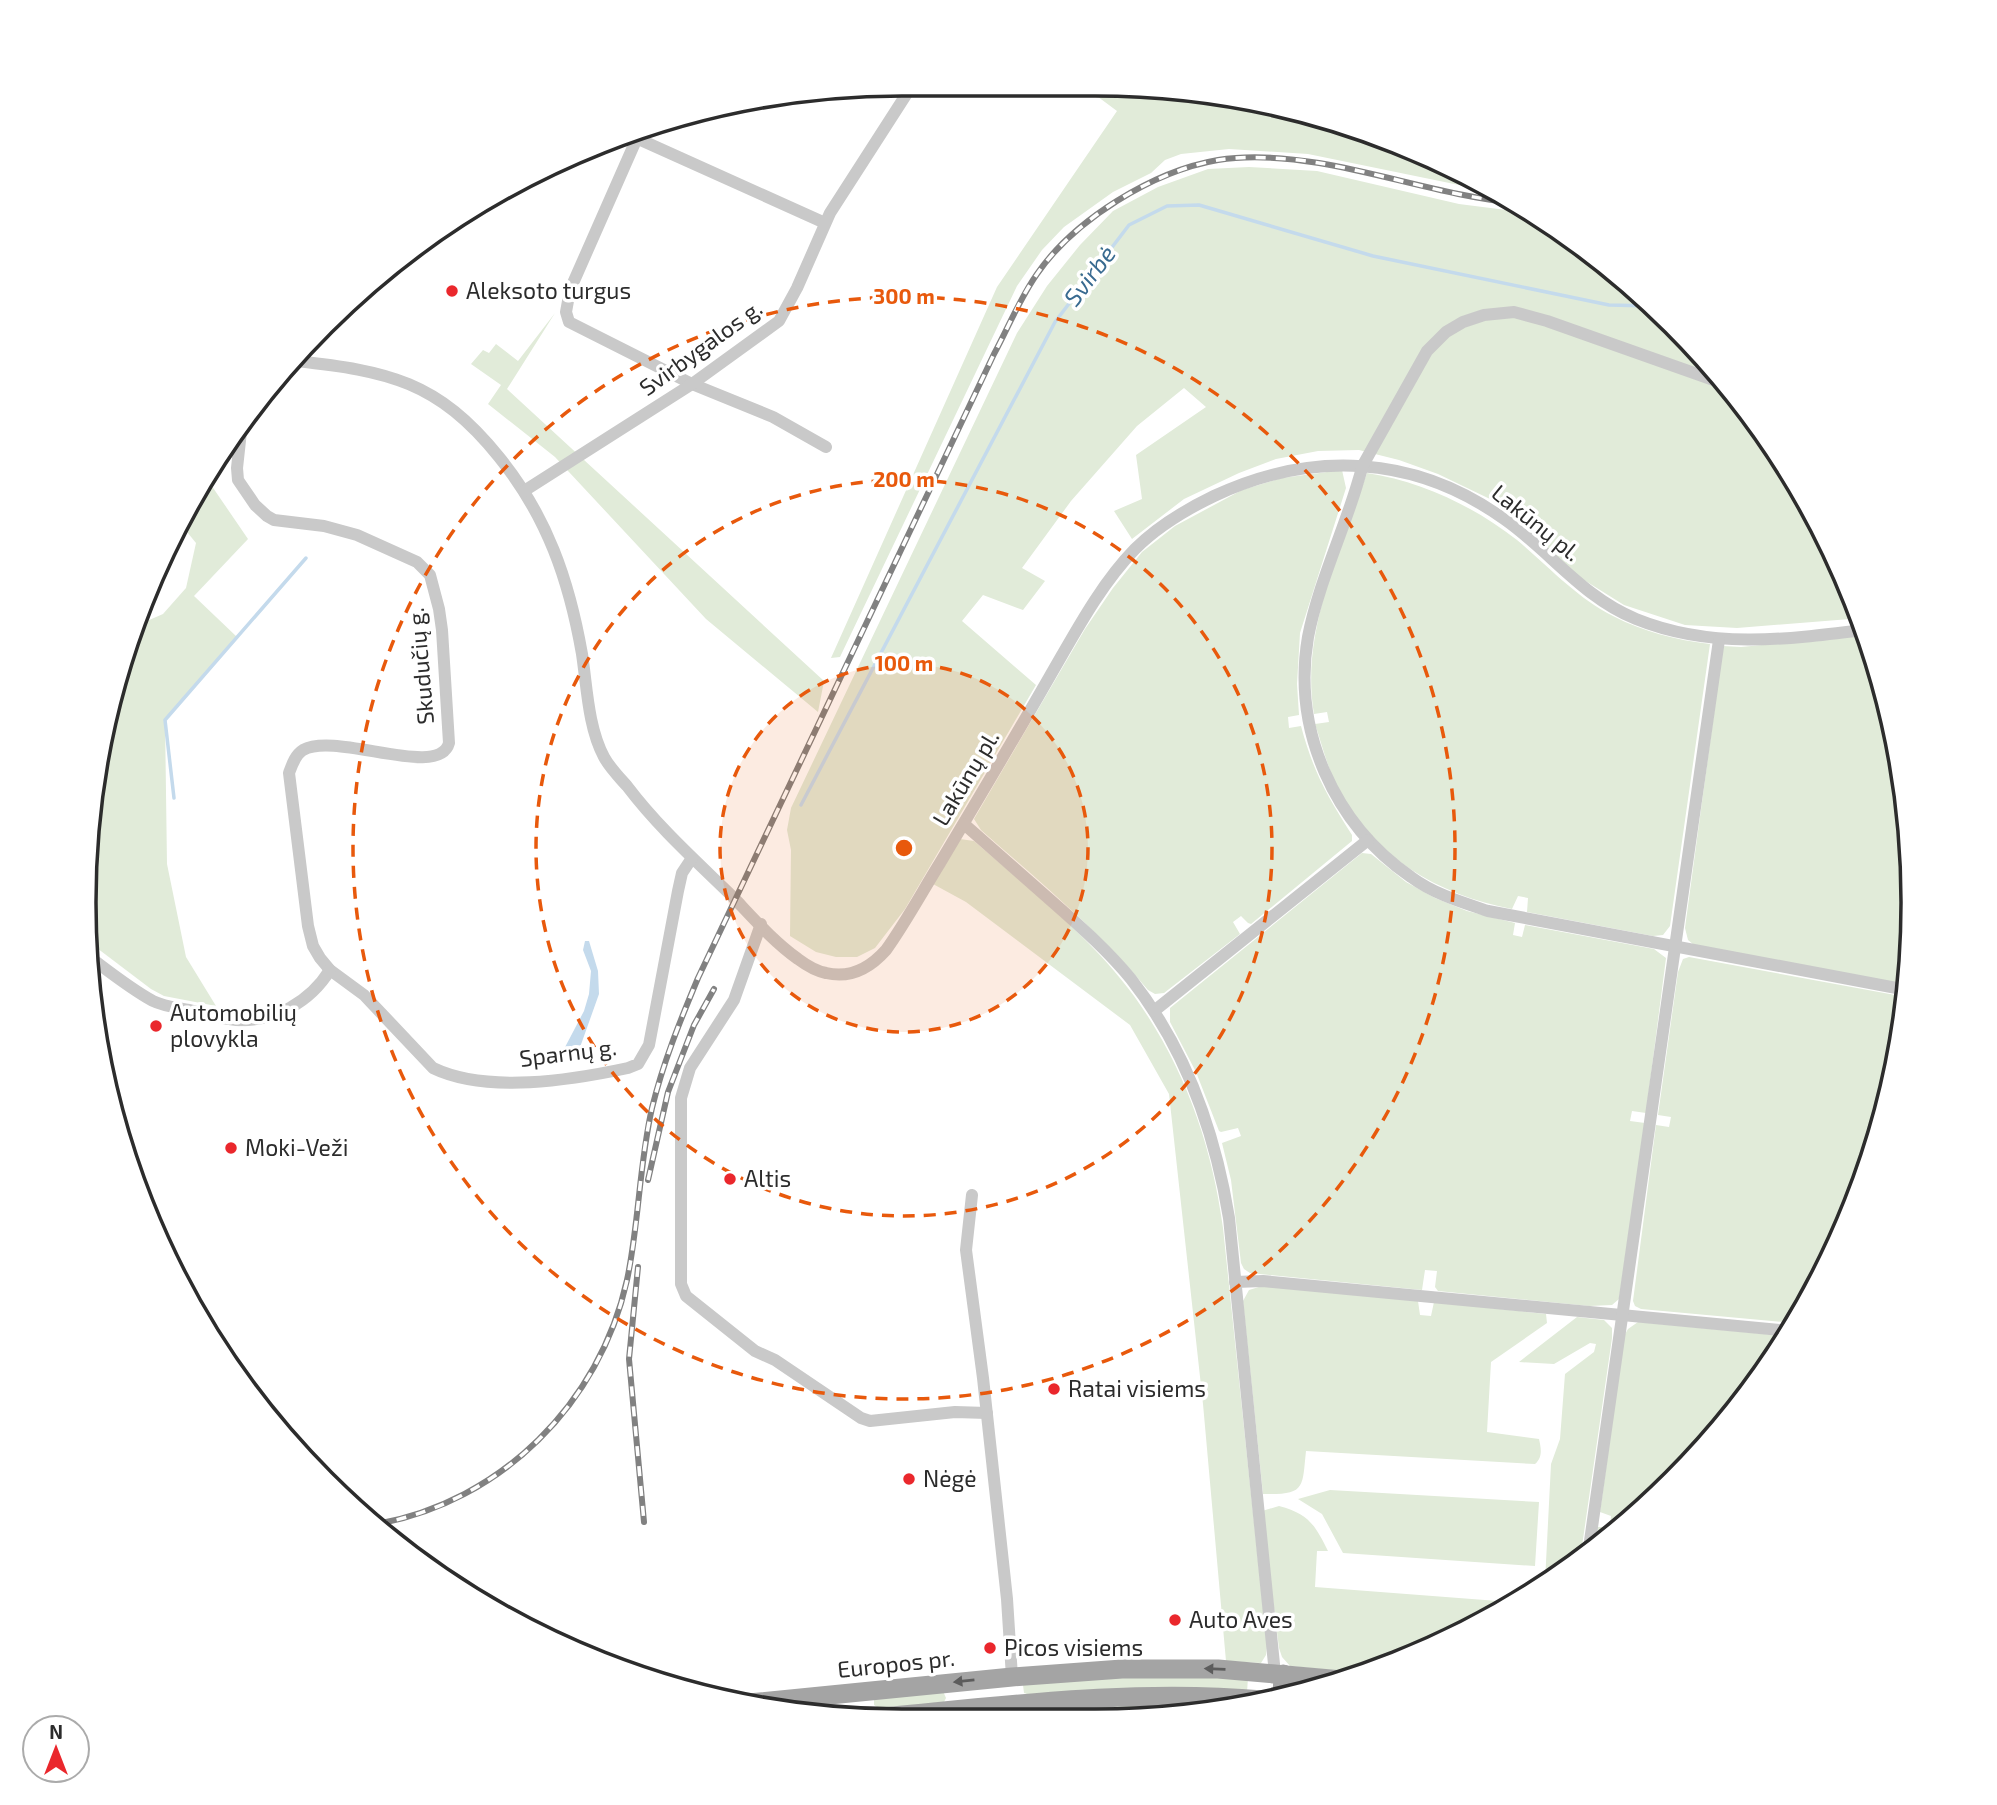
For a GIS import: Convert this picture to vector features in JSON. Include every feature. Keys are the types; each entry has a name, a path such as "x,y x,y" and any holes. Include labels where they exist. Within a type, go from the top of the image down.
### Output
{"main road":[{"name":"Europos pr.","path":"783,1700 1012,1676 1135,1669 1218,1669 1315,1677"},
{"path":"1279,1674 1281,1686"},
{"path":"1012,1676 1015,1704"},
{"path":"861,1692 861,1707"},
{"path":"964,1709 1137,1696 1220,1699"}],"street":[{"name":"Svirbygalos g.","path":"524,491 692,384 779,321 801,280 825,223 905,96"},
{"path":"642,140 825,223"},
{"path":"634,143 570,290 566,312 569,322 692,384 773,417 827,447"},
{"path":"1706,377 1548,321 1514,312 1484,315 1463,322 1446,332 1427,351 1363,465 1314,613 1308,637 1305,676 1306,705 1318,757 1341,805 1368,840 1384,857 1412,879 1443,896 1488,911 1896,988"},
{"name":"Lakūnų pl.","path":"304,362 354,368 390,376 417,386 461,417 500,457 547,531 565,576 576,619 594,727 605,759 634,796 692,858 795,957 824,973 852,974 864,969 875,962 895,937 1117,569 1151,534 1177,516 1203,501 1262,477 1297,468 1363,465 1398,471 1436,483 1473,499 1506,520 1579,586 1633,618 1685,634 1719,640 1776,640 1853,630"},
{"name":"Skudučių g.","path":"240,445 238,480 255,505 267,516 274,520 324,526 357,535 417,562 430,575 440,620 449,743"},
{"path":"1591,1538 1719,640"},
{"name":"Sparnų g.","path":"449,743 447,750 433,758 411,758 332,745 304,749 293,762 289,773 304,905 313,946 330,970 363,995 427,1063 449,1076 480,1081 530,1081 628,1068 638,1064 649,1045 682,873 692,858"},
{"path":"964,824 1090,936 1130,978 1154,1011 1185,1067 1202,1107 1215,1147 1227,1206 1279,1674"},
{"path":"1154,1011 1368,840"},
{"path":"761,924 734,1000 690,1068 681,1098 681,1284 686,1297 755,1351 775,1360 861,1418 870,1421 955,1412 987,1413"},
{"path":"99,964 131,988 156,1002 234,1020 255,1019 297,1004 321,984 330,970"},
{"path":"972,1195 965,1250 987,1413 1007,1600 1012,1676"},
{"path":"1235,1282 1263,1280 1778,1330"}],"green space":[{"path":"1097,96 1200,103 1252,112 1354,139 1464,186 1308,154 1229,149 1181,154 1165,160 1151,173 1113,192 1064,227 1042,250 1017,286 840,657 831,658 997,287 1117,111"},
{"path":"1249,167 1317,171 1459,204 1508,210 1542,232 1626,296 1665,332 1734,412 1793,499 1818,546 1849,619 1737,628 1685,625 1624,605 1576,575 1490,499 1438,474 1359,450 1318,451 1276,459 1239,473 1184,499 1132,539 1114,511 1142,499 1136,455 1206,407 1184,388 1137,426 1071,501 1022,568 1045,581 1023,610 983,595 962,621 1036,685 905,909 875,948 857,957 836,957 816,952 790,936 791,850 787,830 791,808 1017,333 1047,286 1080,245 1113,211 1158,187 1208,169"},
{"path":"555,313 507,389 824,681 818,712 706,619 555,457 488,404 501,385 471,364 483,350 489,353 496,344 518,361"},
{"path":"1342,470 1346,488 1300,633 1297,684 1299,715 1288,717 1289,728 1301,726 1316,770 1352,835 1352,841 1251,924 1241,916 1233,922 1240,934 1164,993 1155,994 1148,990 1068,907 981,830 974,819 1085,629 1142,552 1175,526 1242,490 1282,478"},
{"path":"1367,473 1407,482 1465,506 1501,528 1575,591 1613,616 1660,634 1710,644 1670,926 1663,935 1653,936 1527,912 1528,898 1518,896 1512,909 1458,894 1409,869 1368,833 1351,811 1333,778 1322,748 1315,724 1329,722 1327,712 1314,714 1311,683 1318,622 1326,591"},
{"path":"212,486 248,539 194,596 237,637 165,720 167,864 186,957 216,1006 164,996 98,949 96,902 103,797 124,694 148,621 163,614 186,588 196,543 187,532"},
{"path":"1855,636 1873,694 1894,797 1901,902 1896,983 1694,945 1688,940 1685,928 1723,646 1741,647"},
{"path":"960,839 974,841 1016,877 1079,934 1117,974 1152,1022 1193,1107 1211,1166 1223,1228 1267,1646 1261,1663 1226,1661 1203,1404 1169,1094 1130,1025 966,902 933,884"},
{"path":"1362,853 1371,854 1406,882 1435,898 1467,911 1515,923 1513,935 1522,937 1525,925 1654,949 1666,958 1646,1113 1632,1111 1630,1121 1645,1123 1619,1299 1612,1305 1589,1306 1438,1291 1435,1287 1437,1271 1425,1270 1422,1290 1250,1273 1244,1269 1241,1263 1231,1180 1222,1143 1241,1136 1238,1128 1219,1131 1196,1072 1170,1022 1170,1008"},
{"path":"1689,957 1895,995 1885,1060 1858,1162 1818,1259 1783,1322 1641,1309 1635,1306 1633,1301 1656,1125 1669,1127 1671,1117 1658,1115 1678,972 1683,959"},
{"path":"1262,1286 1418,1301 1420,1315 1431,1316 1434,1302 1546,1314 1547,1323 1491,1362 1487,1432 1539,1439 1541,1452 1538,1461 1535,1464 1306,1451 1304,1473 1299,1487 1287,1493 1263,1494 1243,1301 1249,1290"},
{"path":"1577,1317 1604,1320 1612,1328 1582,1544 1546,1570 1551,1464 1560,1439 1565,1374 1594,1352 1596,1344 1590,1343 1554,1364 1519,1362"},
{"path":"1638,1322 1775,1335 1701,1434 1665,1473 1611,1521 1611,1516 1600,1512 1624,1336 1628,1329"},
{"path":"1330,1490 1539,1502 1535,1566 1343,1553 1322,1514 1298,1499"},
{"path":"1279,1506 1297,1513 1310,1522 1319,1534 1328,1551 1317,1551 1315,1587 1498,1601 1451,1626 1354,1666 1338,1671 1290,1666 1282,1657 1279,1648 1262,1511"},
{"path":"1088,1677 1248,1678 1247,1692 1024,1693 1023,1685"},
{"path":"943,1691 946,1698 944,1702 886,1708 874,1705 874,1699"},
{"path":"1164,1705 1042,1709 1069,1706"}],"water":[{"path":"585,941 589,941 598,971 599,994 578,1053 569,1058 563,1051 584,1011 589,994 591,971 583,950"}],"waterway":[{"name":"Svirbė","path":"801,805 1055,322 1129,225 1167,206 1199,205 1373,256 1609,305 1636,306"},
{"path":"174,798 165,720 306,558"}],"railway":[{"path":"386,1521 422,1512 465,1494 503,1470 538,1440 569,1405 594,1367 614,1325 627,1280 652,1108 691,994 994,354 1025,293 1053,254 1093,217 1142,187 1193,166 1230,158 1268,158 1319,163 1490,200"},
{"path":"648,1180 668,1092 694,1025 714,989"},
{"path":"638,1267 629,1359 644,1522"}],"place":[{"name":"Aleksoto turgus","path":"452,291"},
{"name":"Automobilių plovykla","path":"156,1026"},
{"name":"Moki-Veži","path":"231,1148"},
{"name":"Altis","path":"730,1179"},
{"name":"Ratai visiems","path":"1054,1389"},
{"name":"Nėgė","path":"909,1479"},
{"name":"Auto Aves","path":"1175,1620"},
{"name":"Picos visiems","path":"990,1648"}]}
